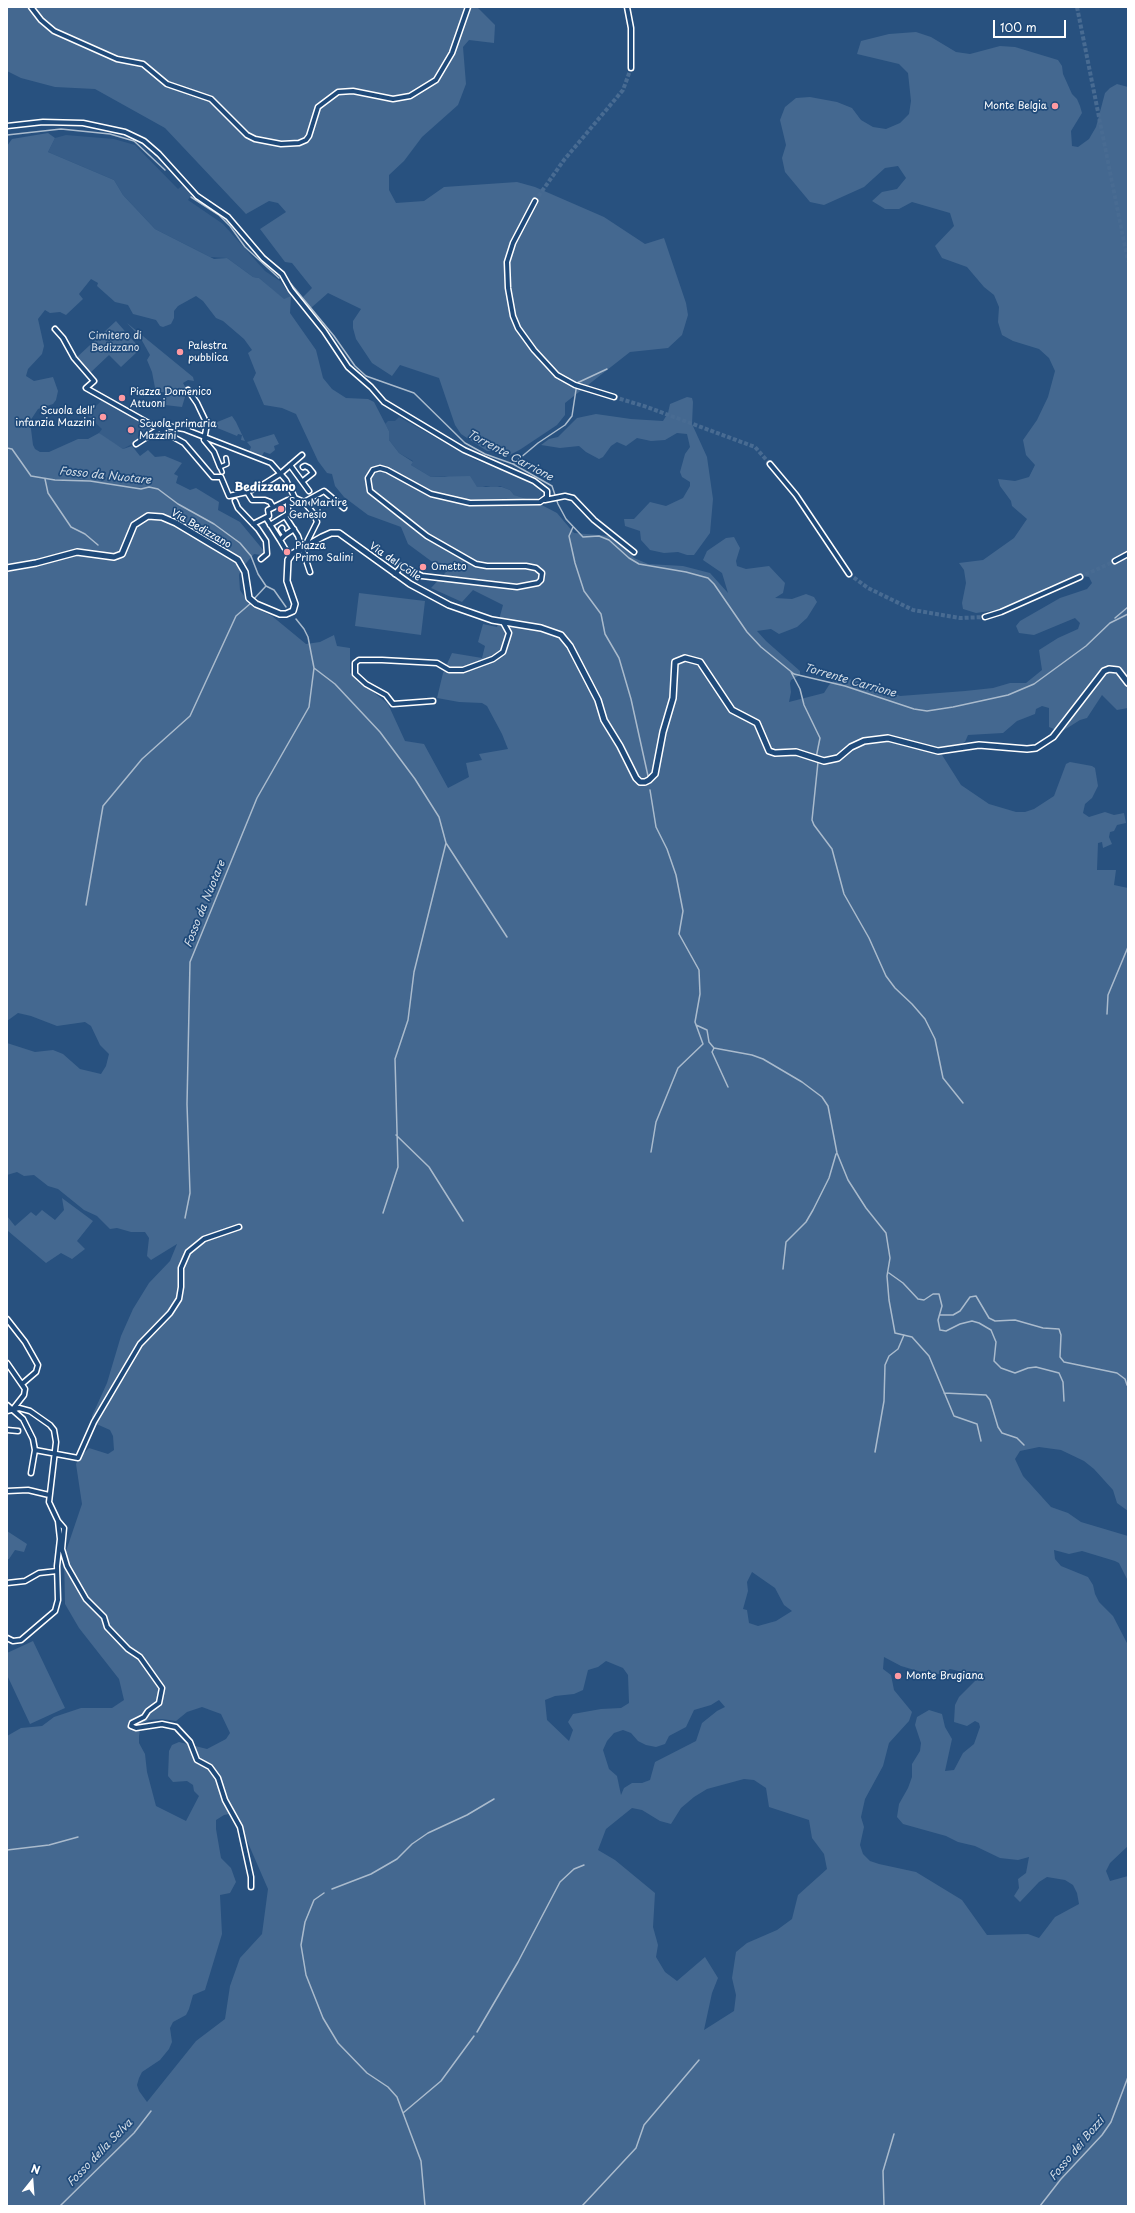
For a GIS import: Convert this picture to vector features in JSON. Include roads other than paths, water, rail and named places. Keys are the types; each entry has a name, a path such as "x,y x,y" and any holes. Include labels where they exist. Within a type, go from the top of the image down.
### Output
{"street":[{"path":"31,7 41,20 54,31 117,58 144,64 167,84 211,98 247,135 255,139 281,144 299,143 306,140 309,136 318,107 338,92 353,91 393,99 410,96 436,80 452,52 468,7"},
{"path":"627,7 631,28 631,68"},
{"path":"7,126 44,122 83,123 125,132 144,141 197,196 228,217 263,258 282,274 291,290 324,331 348,367 371,387 384,402 464,450 543,486 547,494 544,500"},
{"path":"535,201 513,243 507,262 511,304 518,328 548,366 568,382 614,397"},
{"path":"55,329 74,358 94,381 86,388 184,443 213,477 222,479"},
{"path":"188,390 197,403 207,424 204,438 220,466 222,479 229,496 247,492 268,483 302,455"},
{"path":"136,444 167,426 176,427 267,461 280,474 294,497 304,502 314,514 316,522 303,549"},
{"path":"220,466 227,464 226,458"},
{"path":"770,464 796,495 849,574"},
{"path":"290,465 310,491"},
{"path":"303,467 305,466 309,468 313,473 303,481"},
{"path":"395,574 402,566 422,576 517,586 538,583 541,580 542,573 536,568 526,566 487,566 476,564 427,536 370,491 368,478 376,468 387,470 431,494 458,502 540,502 565,496 573,498 594,520 634,552"},
{"path":"304,502 324,491 344,508"},
{"path":"247,492 252,500 259,499 270,502 274,507"},
{"path":"253,524 268,514 274,507 294,497"},
{"path":"288,500 287,515 303,549 310,572"},
{"path":"235,501 238,508 253,524 267,543 267,554 261,559"},
{"path":"268,514 270,525 290,557"},
{"path":"270,525 287,515"},
{"name":"Via Bedizzano","path":"7,568 36,563 77,552 114,557 122,554 134,525 148,516 155,516 176,523 241,564 247,580 249,598 256,604 280,614 286,614 293,611 295,604 287,581 288,560 290,557"},
{"path":"282,528 281,529 285,535"},
{"path":"280,540 294,529"},
{"name":"Via del Colle","path":"290,557 331,533 339,533 410,584 449,605 503,622 541,628 561,635 570,646 598,700 604,720 620,746 636,778 645,782 654,774 663,732 673,698 675,662 685,658 700,662 732,710 757,723 769,751 775,753 796,752 824,761 838,758 851,747 864,741 888,738 938,750 979,745 1027,749 1036,748 1053,737 1104,671 1109,669 1118,670 1128,683"},
{"path":"1115,560 1128,554"},
{"path":"985,616 1001,612 1080,577"},
{"path":"433,701 393,704 386,695 366,684 355,674 355,663 359,660 382,660 437,663 449,670 463,670 493,659 503,652 509,633 503,622"},
{"path":"35,1450 78,1458 94,1422 140,1344 170,1313 179,1299 182,1287 181,1268 188,1252 204,1239 239,1227"},
{"path":"7,1319 25,1342 38,1365 36,1372 22,1384"},
{"path":"7,1363 24,1389 24,1395 14,1409"},
{"path":"7,1405 14,1409 27,1424 33,1439 35,1450 31,1473"},
{"path":"7,1411 14,1409 30,1411 50,1425 55,1436 49,1495 51,1509 64,1528 62,1550 67,1566 86,1599 100,1613 108,1627 128,1649 140,1657 162,1688 159,1703 148,1711 144,1717 132,1723 131,1726 136,1728 162,1724 176,1727 188,1739 197,1760 210,1767 218,1778 226,1800 240,1828 251,1878 251,1887"},
{"path":"7,1430 18,1431"},
{"path":"7,1491 28,1490 49,1495"},
{"path":"7,1638 13,1641 21,1640 52,1616 58,1605 57,1571 60,1539 58,1521"},
{"path":"7,1582 25,1581 39,1573 57,1571"}],"waterway":[{"name":"Torrente Carrione","path":"7,135 61,129 110,134 134,141 165,170"},
{"name":"Torrente Carrione","path":"191,197 219,215 230,226 245,247 279,278"},
{"name":"Torrente Carrione","path":"291,284 334,336 355,366 366,376 414,393 465,443 485,454 513,464 552,486 558,504 566,519 583,537 599,536 609,540 629,558 639,564 686,572 708,578 714,584 747,632 761,647 794,674 845,686 914,709 927,711 953,707 1008,695 1034,684 1086,646 1110,623 1128,614"},
{"path":"513,464 538,443 565,425 572,416 577,383 607,369"},
{"name":"Fosso da Nuotare","path":"7,448 12,449 31,476 55,480 90,481 141,489 149,487 158,489 178,504 214,524 240,543 251,556 258,574 266,586 274,590 286,607"},
{"path":"45,479 48,493 71,527 85,534 98,545"},
{"path":"573,527 569,536 575,563 584,591 601,614 605,634 619,658 631,699 648,776"},
{"path":"253,600 266,586"},
{"path":"86,905 103,806 142,759 190,716 236,616 251,603"},
{"path":"1115,618 1128,607"},
{"name":"Fosso da Nuotare","path":"185,1218 190,1193 187,1104 190,962 257,798 309,707 314,668 308,637 296,619"},
{"path":"314,668 335,684 380,732 415,779 439,817 446,843 414,972 408,1020 395,1059 398,1167 383,1213"},
{"path":"791,672 800,689 804,705 820,738 816,758"},
{"path":"816,761 818,762 812,820 814,825 832,849 844,894 869,938 886,976 895,988 925,1019 935,1039 943,1078 963,1103"},
{"path":"650,790 656,827 667,849 676,875 683,911 679,934 699,970 700,994 695,1022 703,1044 678,1068 656,1122 651,1152"},
{"path":"446,843 507,937"},
{"path":"1107,1014 1108,995 1128,947"},
{"path":"696,1025 707,1030 709,1042 714,1048 712,1052 728,1087"},
{"path":"714,1048 752,1055 763,1059 802,1082 822,1097 828,1106 837,1153 848,1180 866,1208 886,1233 890,1258 887,1276 889,1300 895,1333 912,1337 929,1356 954,1416 977,1424 981,1441"},
{"path":"396,1135 429,1167 463,1221"},
{"path":"783,1269 786,1242 806,1222 813,1210 829,1178 836,1154"},
{"path":"889,1273 903,1283 918,1299 924,1300 933,1294 939,1294 942,1306 938,1320 940,1330 946,1331 960,1324 972,1321 991,1330 996,1342 994,1361 1001,1368 1015,1373 1028,1368 1036,1367 1059,1373 1063,1382 1064,1401"},
{"path":"940,1315 953,1315 960,1311 970,1297 976,1296 989,1318 995,1321 1015,1320 1043,1328 1059,1329 1061,1335 1060,1357 1064,1362 1117,1373 1125,1379 1127,1385"},
{"path":"875,1452 884,1401 885,1365 889,1356 898,1349 904,1335"},
{"path":"944,1393 986,1395 990,1400 998,1427 1002,1433 1017,1438 1024,1445"},
{"path":"332,1889 371,1874 397,1859 412,1844 428,1833 467,1815 494,1799"},
{"path":"7,1850 49,1845 78,1837"},
{"path":"477,2032 518,1962 560,1882 574,1869 584,1865"},
{"path":"324,1893 314,1900 305,1922 301,1945 306,1975 323,2018 338,2043 367,2073 388,2087 397,2097 421,2161 425,2206"},
{"path":"403,2113 441,2081 474,2036"},
{"path":"582,2206 636,2148 644,2125 699,2060"},
{"name":"Fosso dei Bozzi","path":"1040,2206 1061,2179 1102,2135 1111,2122 1128,2077"},
{"name":"Fosso della Selva","path":"60,2206 134,2133 151,2111"},
{"path":"884,2206 883,2171 894,2134"}],"tunnel":[{"path":"1077,7 1128,262"},
{"path":"535,201 564,160 623,90 631,68"},
{"path":"614,397 647,407 755,447 770,464"},
{"path":"1080,577 1115,561"},
{"path":"849,574 868,588 913,610 960,618 985,617"}],"place":[{"name":"Monte Belgia","path":"1055,106"},
{"name":"Palestra pubblica","path":"180,352"},
{"name":"Piazza Domenico Attuoni","path":"122,398"},
{"name":"Scuola dell' infanzia Mazzini","path":"103,417"},
{"name":"Scuola primaria Mazzini","path":"131,430"},
{"name":"San Martire Genesio","path":"281,509"},
{"name":"Piazza Primo Salini","path":"287,552"},
{"name":"Ometto","path":"423,567"},
{"name":"Monte Brugiana","path":"898,1676"}],"district":[{"name":"Bedizzano","path":"265,488"}],"park label":[{"name":"Cimitero di Bedizzano","path":"115,342"}]}
